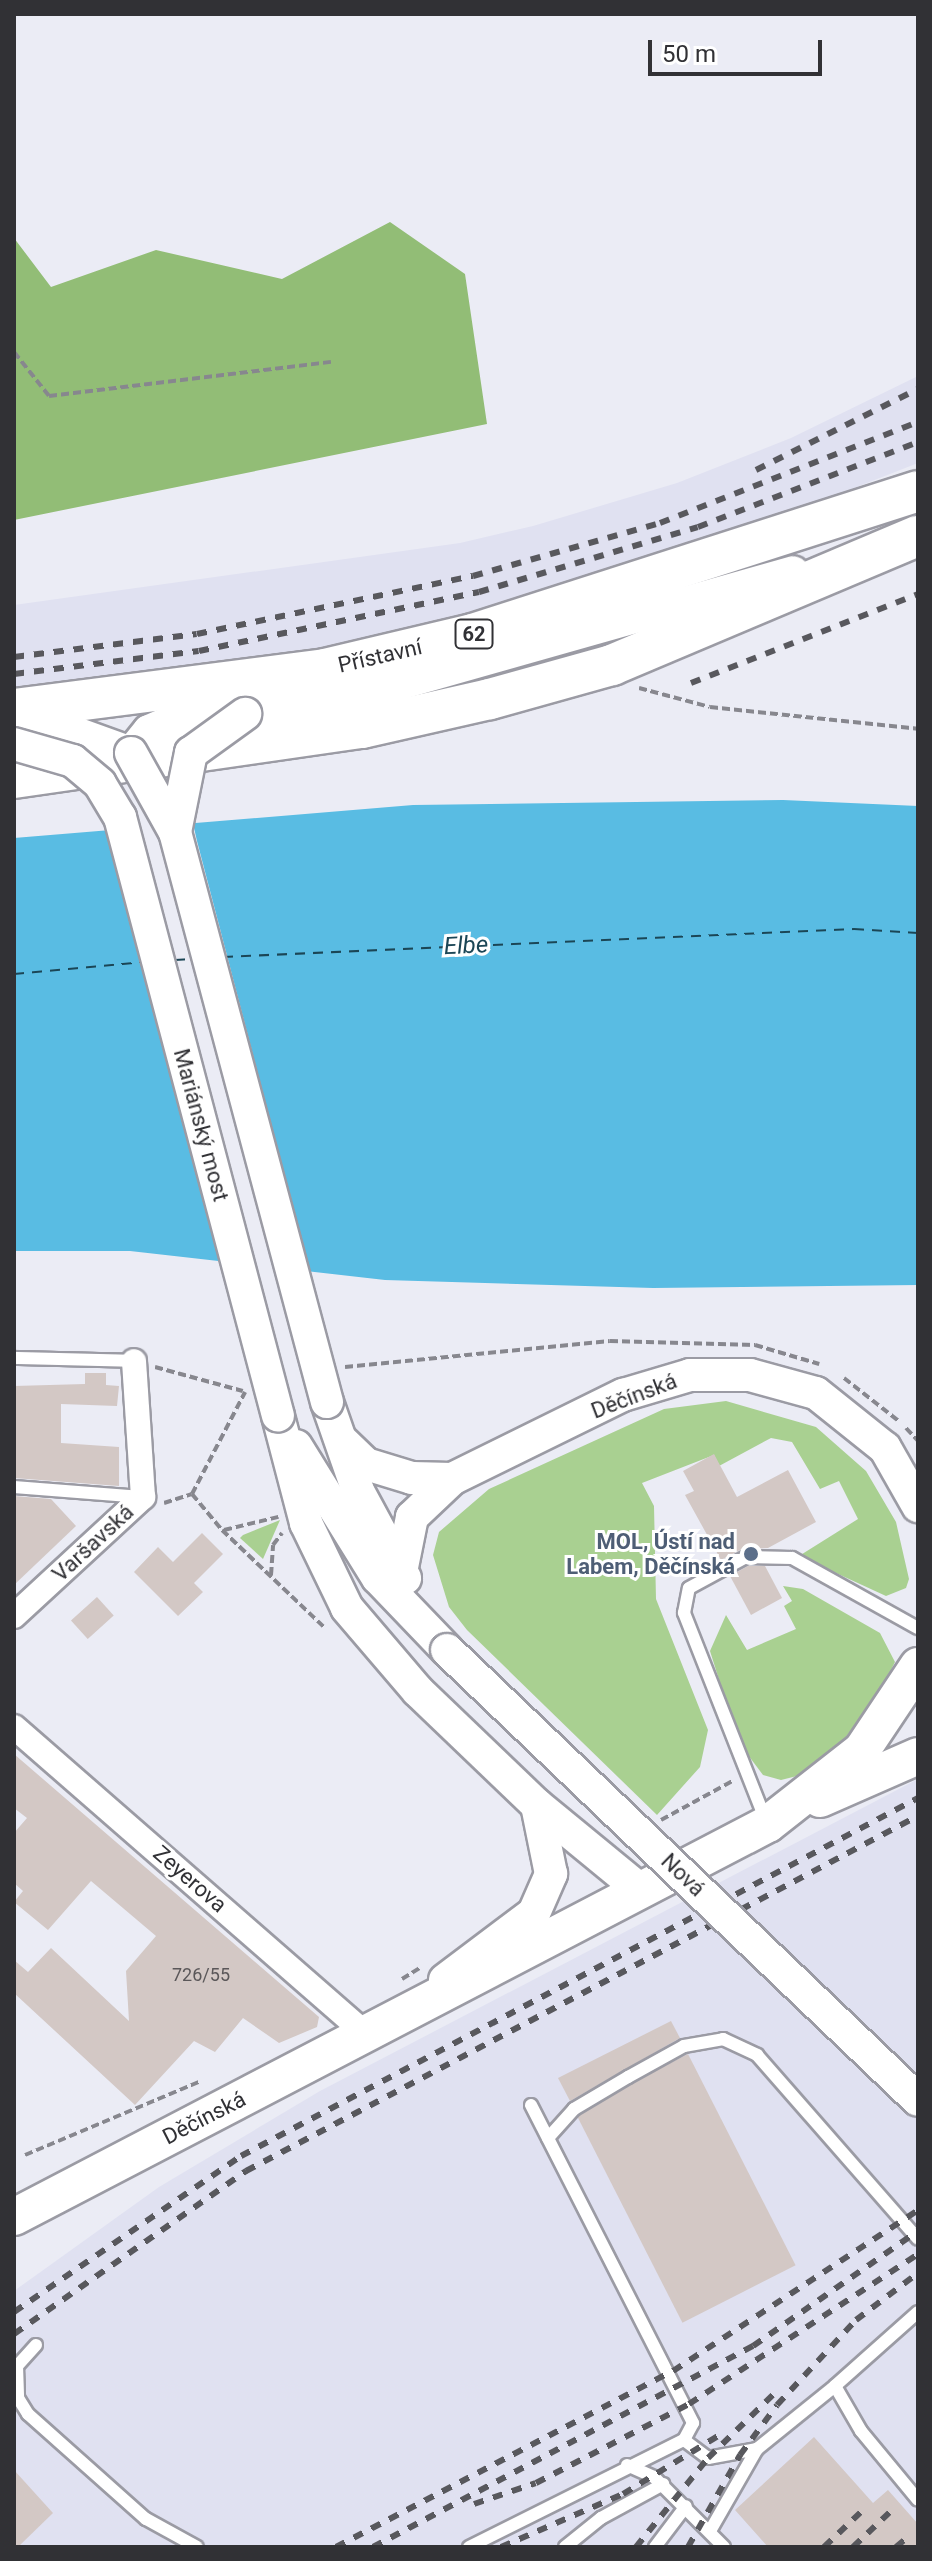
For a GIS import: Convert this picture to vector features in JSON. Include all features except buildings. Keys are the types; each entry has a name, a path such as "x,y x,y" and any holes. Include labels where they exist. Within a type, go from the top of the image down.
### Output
{"main road":[{"name":"Přístavní","path":"14,709 325,669 473,634 918,493"},
{"name":"Přístavní","path":"14,778 362,728 490,699 612,665 909,539"},
{"name":"Děčínská","path":"14,2217 638,1888 775,1820 862,1750 918,1666"},
{"path":"775,1820 918,1756"}],"street":[{"name":"Přístavní","path":"605,629 779,560 918,493"},
{"name":"Přístavní","path":"245,714 363,694 605,629 909,539"},
{"path":"175,832 131,753 163,724 245,714"},
{"path":"175,832 191,753 245,714"},
{"name":"Mariánský most","path":"14,743 73,732 131,753 125,834"},
{"name":"Mariánský most","path":"14,743 43,748 87,771 111,800 125,834 278,1416"},
{"name":"Nová","path":"175,832 327,1402 358,1491 447,1650"},
{"name":"Varšavská","path":"14,1616 143,1497 134,1361"},
{"name":"Děčínská","path":"401,1572 412,1517 452,1479 657,1383 690,1375 750,1375 816,1393 854,1420 885,1448 918,1506"},
{"path":"278,1416 306,1523 347,1608 418,1691 537,1805 638,1888"},
{"name":"Nová","path":"278,1416 378,1578 447,1650 918,2100"},
{"name":"Děčínská","path":"341,1440 366,1464 412,1478 452,1479"},
{"name":"Zeyerova","path":"14,1727 380,2026"},
{"name":"Děčínská","path":"380,2026 534,1913 551,1874 537,1805"}],"lane":[{"path":"14,1358 134,1361"},
{"path":"14,1487 143,1497"},
{"path":"775,1820 746,1773 684,1613 689,1588 746,1557 792,1558 918,1628"},
{"path":"548,2138 574,2109 628,2077 684,2046 723,2039 757,2055 918,2239"},
{"path":"469,2547 627,2465 684,2440 693,2423 531,2105"},
{"path":"710,2531 757,2449 835,2386 918,2312"},
{"path":"36,2345 17,2366 18,2398 28,2414 146,2519 197,2547"},
{"path":"835,2386 861,2431 918,2500"},
{"path":"684,2440 708,2458 757,2449"},
{"path":"627,2465 663,2484 724,2547"},
{"path":"565,2547 601,2518 663,2484"},
{"path":"655,2547 686,2506"}],"path":[{"path":"14,352 49,396 331,362"},
{"path":"624,684 710,707 918,729"},
{"path":"340,1368 610,1341 755,1345 805,1356 867,1391 918,1441"},
{"path":"134,1361 245,1392 258,1389"},
{"path":"143,1497 172,1506 192,1494 245,1392"},
{"path":"192,1494 222,1530 327,1630"},
{"path":"222,1530 290,1515"},
{"path":"271,1575 273,1545 287,1528"},
{"path":"650,1826 746,1773"},
{"path":"396,1983 434,1959"},
{"path":"25,2155 199,2082"}],"shaded area":[{"path":"918,376 918,463 770,521 570,588 381,637 202,670 14,694 14,605 460,543 533,526 677,483 791,438"},
{"path":"918,1779 918,2547 14,2547 14,2291 159,2187 320,2091"}],"green space":[{"path":"390,222 465,274 487,424 14,520 14,238 51,287 156,250 282,279"},
{"path":"726,1401 816,1427 866,1471 896,1522 909,1579 906,1588 886,1596 799,1556 858,1519 839,1481 820,1489 792,1442 771,1438 719,1466 714,1455 642,1483 654,1506 656,1599 708,1730 700,1767 657,1815 467,1630 449,1607 433,1555 439,1532 489,1489 664,1409"},
{"path":"280,1520 263,1559 240,1538 243,1535"},
{"path":"783,1586 803,1589 880,1633 895,1662 874,1704 839,1745 797,1776 781,1780 763,1775 739,1743 710,1651 726,1615 747,1650 796,1629 784,1606 792,1601"}],"water":[{"name":"Elbe","path":"783,800 918,806 918,1285 653,1288 385,1280 130,1251 14,1251 14,838 413,805"}],"pier":[{"path":"192,819 311,1276 220,1265 108,826"}],"ferry route":[{"path":"223,957 854,929 918,933"},
{"path":"175,960 192,959"},
{"path":"14,974 144,962"}],"railway":[{"path":"756,470 918,389"},
{"path":"14,657 197,634 473,576 660,523 918,422"},
{"path":"14,674 199,651 479,592 698,527 918,442"},
{"path":"691,683 918,594"},
{"path":"14,2312 241,2156 918,1798"},
{"path":"14,2334 246,2171 918,1816"},
{"path":"336,2547 673,2371 918,2210"},
{"path":"373,2547 753,2346 918,2231"},
{"path":"474,2504 536,2483 689,2404 918,2254"},
{"path":"688,2547 740,2455 777,2405 856,2320 918,2273"},
{"path":"636,2547 708,2458 778,2390"},
{"path":"501,2547 623,2494 718,2436"},
{"path":"824,2547 863,2510"},
{"path":"853,2547 892,2510"},
{"path":"896,2547 909,2536"}],"place":[{"name":"MOL, Ústí nad Labem, Děčínská","path":"751,1554"}]}
